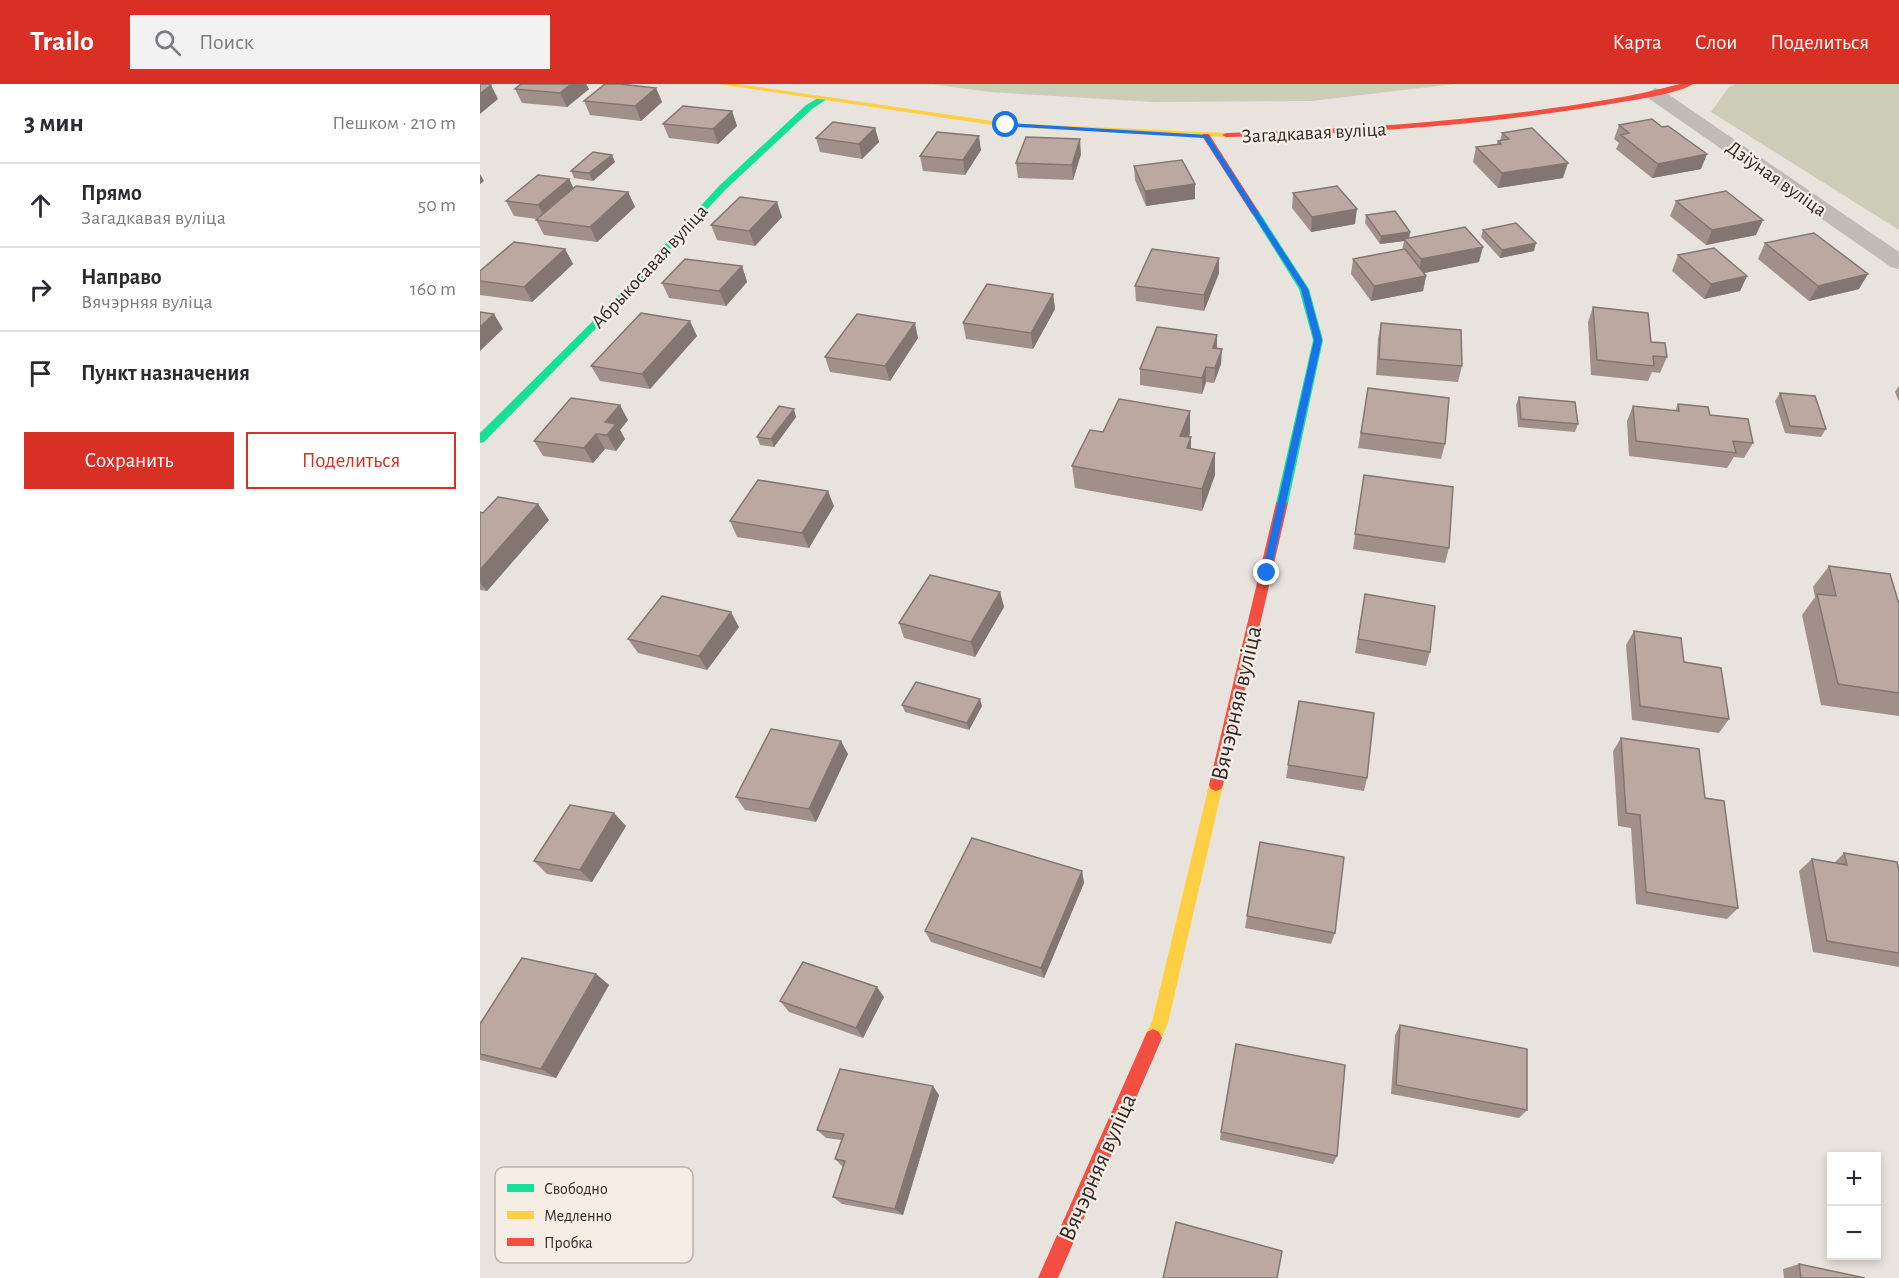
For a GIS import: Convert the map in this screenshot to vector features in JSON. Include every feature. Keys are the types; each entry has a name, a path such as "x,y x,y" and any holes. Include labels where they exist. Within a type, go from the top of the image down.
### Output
{"street":[{"name":"Загадкавая вуліца","path":"722,84 1006,125 1206,136 1353,132 1464,123 1654,94 1689,84"},
{"name":"Дзіўная вуліца","path":"1654,94 1899,262"},
{"name":"Абрыкосавая вуліца","path":"480,439 613,306 722,188 809,107 823,99"},
{"name":"Вячэрняя вуліца","path":"1048,1278 1160,1023 1267,573 1318,340 1304,289 1206,136"}],"green space":[{"path":"932,84 1454,84 1312,101 1153,102 989,92"},
{"path":"1736,84 1899,84 1899,230 1711,112 1729,87"}],"building":[{"path":"480,84 487,84 491,85 480,94"},
{"path":"521,84 571,84 560,93 515,89"},
{"path":"605,84 656,88 635,106 584,101"},
{"path":"683,106 732,111 713,129 663,124"},
{"path":"1652,119 1662,127 1668,126 1707,154 1658,164 1621,135 1629,133 1619,125"},
{"path":"833,122 875,128 859,144 816,138"},
{"path":"1532,128 1568,163 1502,173 1476,147 1501,144 1498,141 1509,139 1502,133"},
{"path":"937,132 979,136 963,160 920,156"},
{"path":"1026,137 1080,139 1072,165 1016,163"},
{"path":"593,152 612,155 589,173 571,171"},
{"path":"1182,160 1195,184 1145,191 1134,166"},
{"path":"538,175 569,179 538,205 506,201"},
{"path":"576,186 628,192 590,227 536,220"},
{"path":"1337,186 1357,209 1312,217 1293,193"},
{"path":"1726,191 1763,220 1712,230 1676,201"},
{"path":"740,197 777,202 749,231 711,225"},
{"path":"1395,211 1410,232 1381,236 1366,215"},
{"path":"1516,223 1536,243 1502,250 1483,230"},
{"path":"1465,227 1483,247 1421,259 1404,239"},
{"path":"1814,233 1868,274 1818,286 1765,243"},
{"path":"514,242 565,249 524,287 480,281 480,271"},
{"path":"1714,248 1747,276 1711,284 1678,255"},
{"path":"1152,249 1219,258 1204,295 1135,286"},
{"path":"1405,249 1426,276 1374,286 1353,259"},
{"path":"685,259 742,266 719,291 662,283"},
{"path":"987,284 1053,294 1031,333 963,323"},
{"path":"1593,307 1648,313 1651,342 1665,343 1667,357 1653,356 1654,366 1597,360"},
{"path":"480,312 494,314 480,327"},
{"path":"641,313 690,321 642,374 591,366"},
{"path":"857,314 915,323 885,366 825,357"},
{"path":"1381,323 1461,330 1462,366 1379,359"},
{"path":"1157,327 1217,335 1213,348 1222,349 1215,368 1206,367 1202,378 1140,369"},
{"path":"1368,388 1449,398 1445,444 1361,433"},
{"path":"1780,393 1815,396 1826,429 1790,426"},
{"path":"1519,397 1575,402 1578,424 1521,419"},
{"path":"571,398 620,405 605,422 616,424 607,435 596,434 584,448 534,441"},
{"path":"1119,399 1190,411 1180,436 1191,437 1187,448 1215,453 1202,489 1072,466 1090,430 1103,432"},
{"path":"1678,404 1708,407 1710,415 1748,419 1753,443 1733,441 1736,453 1636,441 1633,406 1679,411"},
{"path":"779,406 794,409 771,439 757,437"},
{"path":"1364,475 1453,487 1449,548 1355,534"},
{"path":"758,480 828,491 802,533 730,521"},
{"path":"498,497 538,504 480,570 480,512 483,513"},
{"path":"1829,566 1890,574 1899,604 1899,693 1838,684 1817,594 1836,596"},
{"path":"930,575 1000,592 971,642 899,623"},
{"path":"1365,594 1435,606 1430,652 1358,639"},
{"path":"662,596 731,612 699,656 628,639"},
{"path":"1634,631 1681,638 1684,662 1721,668 1729,719 1640,706"},
{"path":"916,682 980,699 967,723 902,705"},
{"path":"1299,701 1374,713 1367,778 1288,765"},
{"path":"771,729 841,741 809,809 736,797"},
{"path":"1621,738 1699,749 1705,798 1724,801 1738,908 1646,892 1640,815 1626,813"},
{"path":"570,805 614,813 580,870 534,861"},
{"path":"972,838 1082,871 1041,968 925,931"},
{"path":"1260,842 1344,857 1335,933 1247,916"},
{"path":"1844,853 1897,862 1899,871 1899,953 1827,941 1812,859 1847,865"},
{"path":"522,958 596,974 541,1069 480,1054 480,1024"},
{"path":"803,962 877,987 856,1028 780,1001"},
{"path":"1400,1025 1527,1049 1527,1110 1396,1085"},
{"path":"1236,1044 1345,1065 1337,1156 1221,1132"},
{"path":"840,1069 933,1086 895,1209 833,1197 845,1161 835,1159 844,1134 817,1130"},
{"path":"1176,1222 1282,1251 1277,1278 1163,1278"},
{"path":"1799,1264 1865,1278 1801,1278"}],"traffic: fast":[{"path":"480,439 613,306 722,188 809,107 823,99"},
{"path":"1255,212 1304,289 1318,340 1282,503"}],"traffic: slow":[{"path":"722,84 1006,125 1226,135"},
{"path":"1153,1038 1160,1023 1216,785"}],"traffic: jam":[{"path":"1226,135 1345,131 1462,122 1597,104 1689,84"},
{"path":"1206,136 1255,212"},
{"path":"1216,785 1282,503"},
{"path":"1048,1278 1153,1038"}],"route":[{"path":"1006,125 1206,136 1304,289 1318,340 1267,573"}]}
